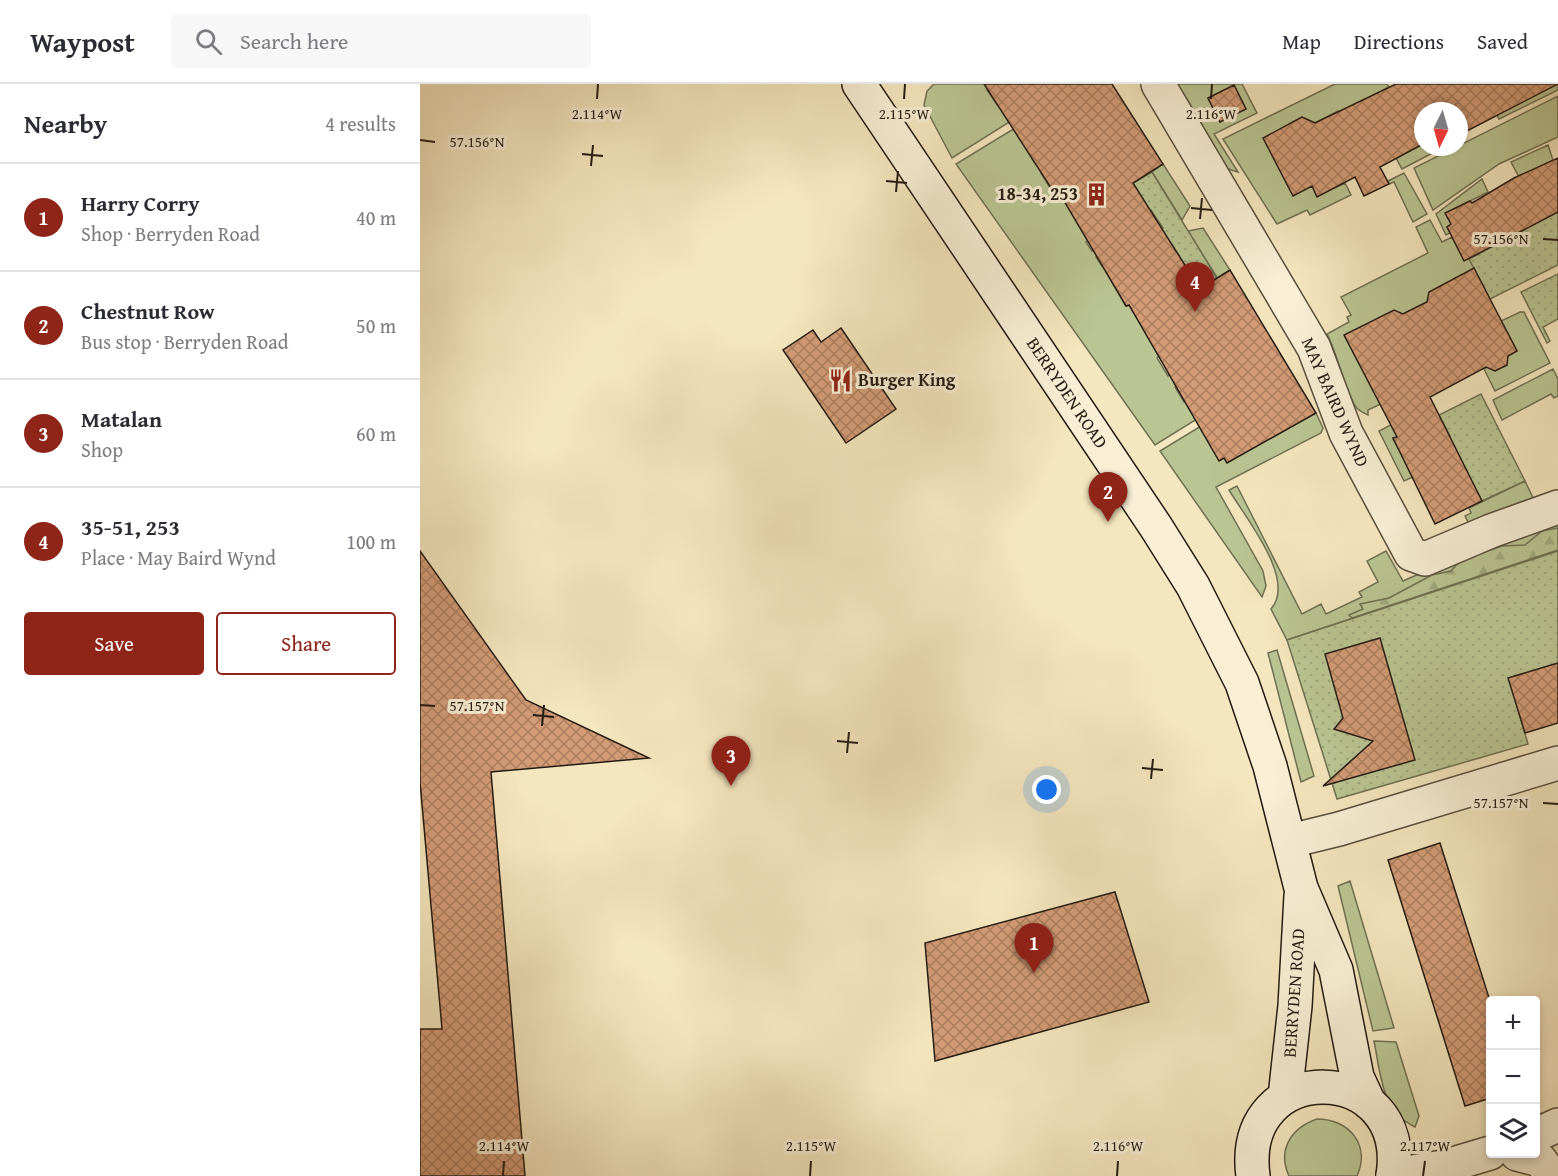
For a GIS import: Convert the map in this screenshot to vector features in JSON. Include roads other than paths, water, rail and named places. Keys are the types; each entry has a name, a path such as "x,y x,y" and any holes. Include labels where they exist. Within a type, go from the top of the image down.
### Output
{"main road":[{"name":"BERRYDEN ROAD","path":"860,84 1152,520 1193,586 1242,682 1270,766 1301,888 1336,970 1357,1077 1369,1102"},
{"name":"MAY BAIRD WYND","path":"1158,84 1314,348 1346,433 1408,551 1414,557 1425,559 1491,531 1558,507"},
{"path":"1290,841 1339,829 1558,763"},
{"name":"BERRYDEN ROAD","path":"1285,1097 1295,1006 1301,888"},
{"path":"1253,1176 1251,1158 1254,1138 1262,1120 1285,1097 1301,1089 1337,1087 1369,1102 1383,1117 1392,1136 1395,1155 1393,1176 1443,1167 1486,1154"},
{"path":"1540,1133 1558,1125"},
{"path":"1532,1158 1540,1160 1552,1176"}],"place":[{"name":"18-34, 253","path":"1096,194"},
{"name":"35-51, 253","path":"1195,312"},
{"name":"Burger King","path":"840,380"},
{"name":"Chestnut Row","path":"1108,522"},
{"name":"Matalan","path":"731,786"},
{"name":"Harry Corry","path":"1034,973"}]}
